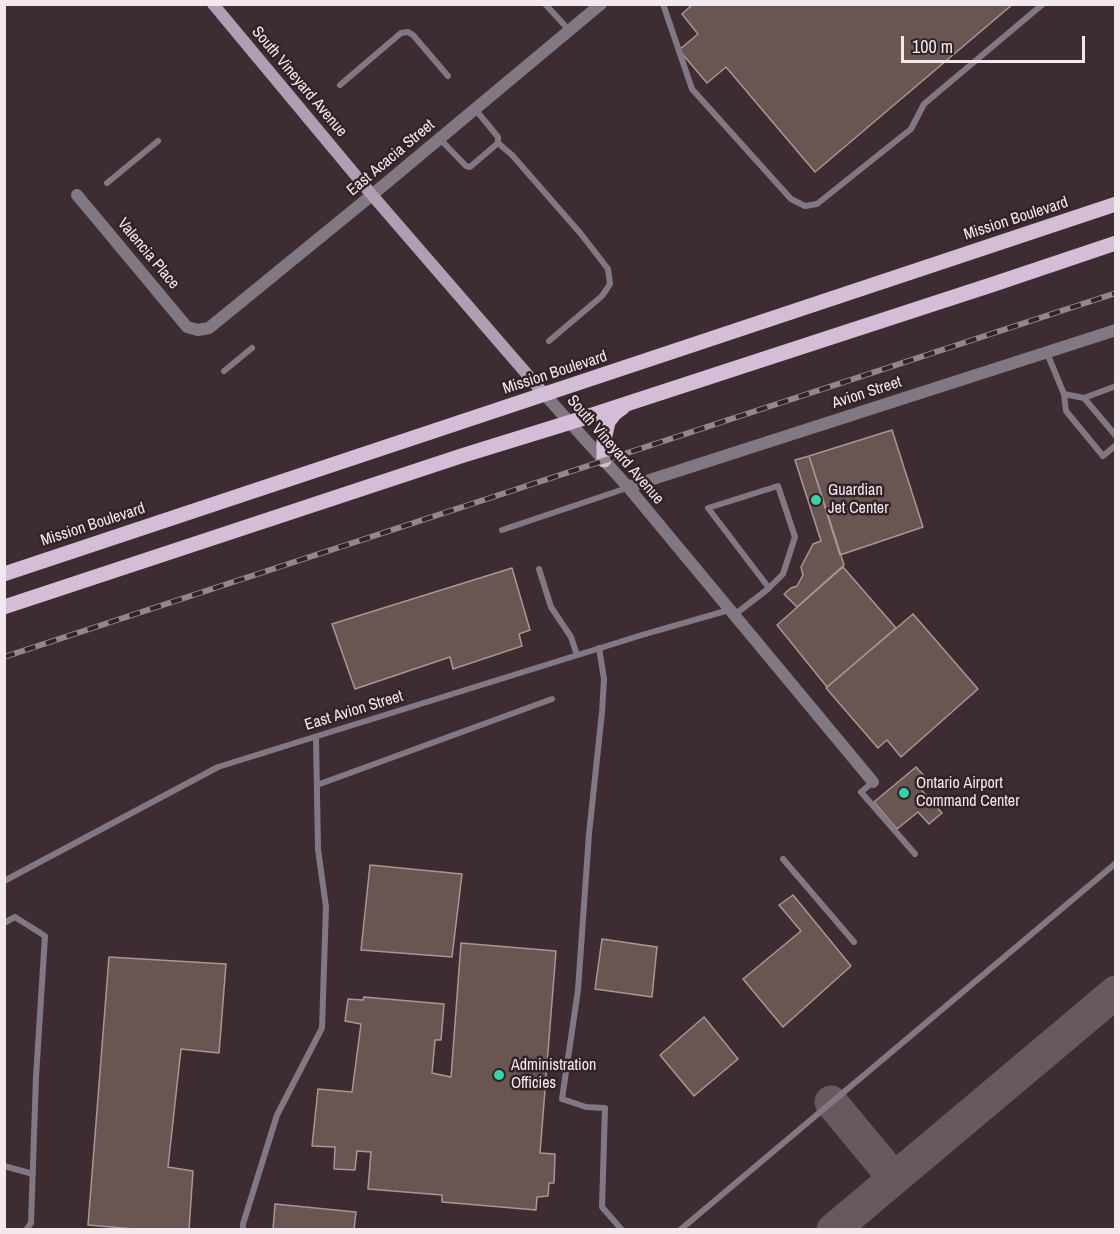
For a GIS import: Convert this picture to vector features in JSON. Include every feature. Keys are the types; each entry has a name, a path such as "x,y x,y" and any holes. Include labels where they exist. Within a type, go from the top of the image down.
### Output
{"main road":[{"name":"South Vineyard Avenue","path":"213,4 372,195 544,395"},
{"name":"Mission Boulevard","path":"4,574 1116,204"},
{"path":"4,607 1116,243"},
{"path":"604,460 604,440 610,419 627,404"}],"street":[{"name":"East Acacia Street","path":"198,330 208,328 440,139 600,4"},
{"name":"Valencia Place","path":"77,195 187,327 198,330"},
{"name":"Avion Street","path":"628,487 1116,330"},
{"name":"South Vineyard Avenue","path":"544,395 628,487 873,782"}],"lane":[{"path":"545,4 569,31"},
{"path":"665,5 692,89 790,200 805,206 817,204 911,129 924,104 1042,4"},
{"path":"339,87 401,33 408,32 448,76"},
{"path":"440,139 466,166 470,167 498,143 498,137 476,109"},
{"path":"108,183 158,141"},
{"path":"498,143 512,155 581,234 608,269 610,284 602,296 549,340"},
{"path":"224,371 252,348"},
{"path":"1046,352 1064,394 1066,411 1103,456 1116,445"},
{"path":"1064,394 1084,398 1116,386"},
{"path":"1084,398 1116,436"},
{"path":"732,613 770,588 783,574 795,537 778,486 708,508 770,588"},
{"path":"502,530 628,487"},
{"path":"539,569 551,607 571,637 577,656"},
{"name":"East Avion Street","path":"4,881 218,767 599,648 732,613"},
{"path":"599,648 604,679 602,712 588,842 578,990 562,1099 586,1107 605,1108 602,1207 622,1230"},
{"path":"317,785 552,699"},
{"path":"243,1230 277,1116 322,1028 326,907 318,849 316,737"},
{"path":"873,782 861,792 915,854"},
{"path":"783,859 854,942"},
{"path":"680,1230 1116,863"},
{"path":"4,923 15,917 45,936 31,1223 26,1230"},
{"path":"4,1166 33,1174"}],"building":[{"path":"693,4 1013,4 815,172 726,67 707,83 679,50 698,34 682,14"},
{"path":"892,430 923,527 840,555 809,456"},
{"name":"Guardian Jet Center","path":"809,456 844,565 797,607 784,594 797,586 803,575 801,567 813,544 821,541 795,460"},
{"path":"843,567 896,628 827,687 777,625"},
{"path":"512,568 530,630 519,634 522,646 453,669 450,657 355,689 332,624"},
{"path":"913,614 978,689 901,757 887,740 878,748 826,688"},
{"name":"Ontario Airport Command Center","path":"916,767 925,777 916,784 942,813 929,824 918,812 897,829 874,802"},
{"path":"370,865 462,874 452,957 361,950"},
{"path":"793,895 851,966 783,1027 743,979 801,931 779,905"},
{"path":"602,939 657,947 652,997 595,989"},
{"name":"Administration Officies","path":"461,943 556,951 540,1153 555,1154 554,1183 549,1183 548,1196 537,1197 536,1210 442,1202 442,1195 368,1189 371,1152 357,1151 355,1170 334,1169 335,1147 312,1146 318,1089 352,1092 361,1024 345,1021 348,999 363,1000 364,997 444,1004 441,1040 435,1040 432,1073 451,1077"},
{"path":"109,957 226,964 219,1053 181,1049 168,1167 193,1171 189,1230 146,1230 88,1225"},
{"path":"704,1017 738,1059 694,1096 660,1055"},
{"path":"275,1204 356,1212 354,1230 273,1230"}],"taxiway":[{"path":"833,1230 1116,992"},
{"path":"831,1102 894,1178"}],"railway":[{"path":"4,657 1116,293"}],"place":[{"name":"Guardian Jet Center","path":"816,500"},
{"name":"Ontario Airport Command Center","path":"904,793"},
{"name":"Administration Officies","path":"499,1075"}]}
